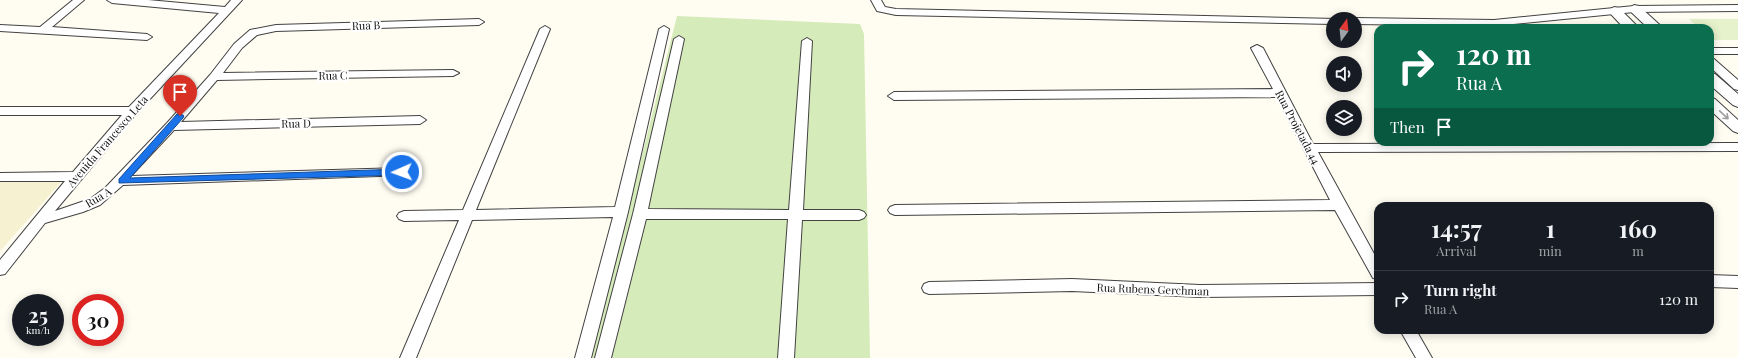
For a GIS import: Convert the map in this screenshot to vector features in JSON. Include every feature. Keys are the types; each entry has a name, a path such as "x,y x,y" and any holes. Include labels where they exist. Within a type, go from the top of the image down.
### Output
{"street":[{"path":"42,30 80,0"},
{"path":"112,0 226,10"},
{"name":"Avenida Francesco Leta","path":"0,270 43,219 76,176 132,111 237,0"},
{"path":"876,0 881,9 896,12 1326,21"},
{"path":"1362,21 1494,23 1634,9 1738,8"},
{"path":"1634,9 1651,24"},
{"path":"1614,11 1628,24"},
{"name":"Rua B","path":"254,32 276,28 479,22"},
{"path":"0,28 147,37"},
{"path":"408,358 545,29"},
{"path":"583,358 621,212 664,30"},
{"name":"Rua A","path":"43,219 78,209 95,202 110,192 122,181 214,77 238,46 254,32"},
{"path":"602,358 640,214 679,39"},
{"path":"786,358 797,215 807,41"},
{"name":"Rua Projetada 44","path":"1257,48 1339,205 1374,267"},
{"path":"1714,51 1738,51"},
{"path":"1714,65 1738,86"},
{"name":"Rua C","path":"214,77 452,73"},
{"path":"1714,81 1738,102"},
{"path":"894,96 1281,93"},
{"path":"1714,106 1738,128"},
{"path":"0,111 132,111"},
{"name":"Rua D","path":"171,126 420,120"},
{"path":"1309,148 1738,147"},
{"path":"122,181 402,172"},
{"path":"0,177 76,176"},
{"path":"895,210 1339,205"},
{"path":"404,216 621,212"},
{"path":"640,214 859,215"},
{"path":"1714,281 1738,282"},
{"name":"Rua Rubens Gerchman","path":"929,288 1072,285 1200,291 1374,289"},
{"path":"1410,334 1424,358"}],"shaded area":[{"path":"62,181 0,251 0,182"}],"green space":[{"path":"677,16 860,24 864,34 870,358 591,358"},
{"path":"1689,19 1738,19 1738,40 1714,40 1714,24 1695,24"}],"route":[{"path":"180,116 122,181 402,172"}]}
